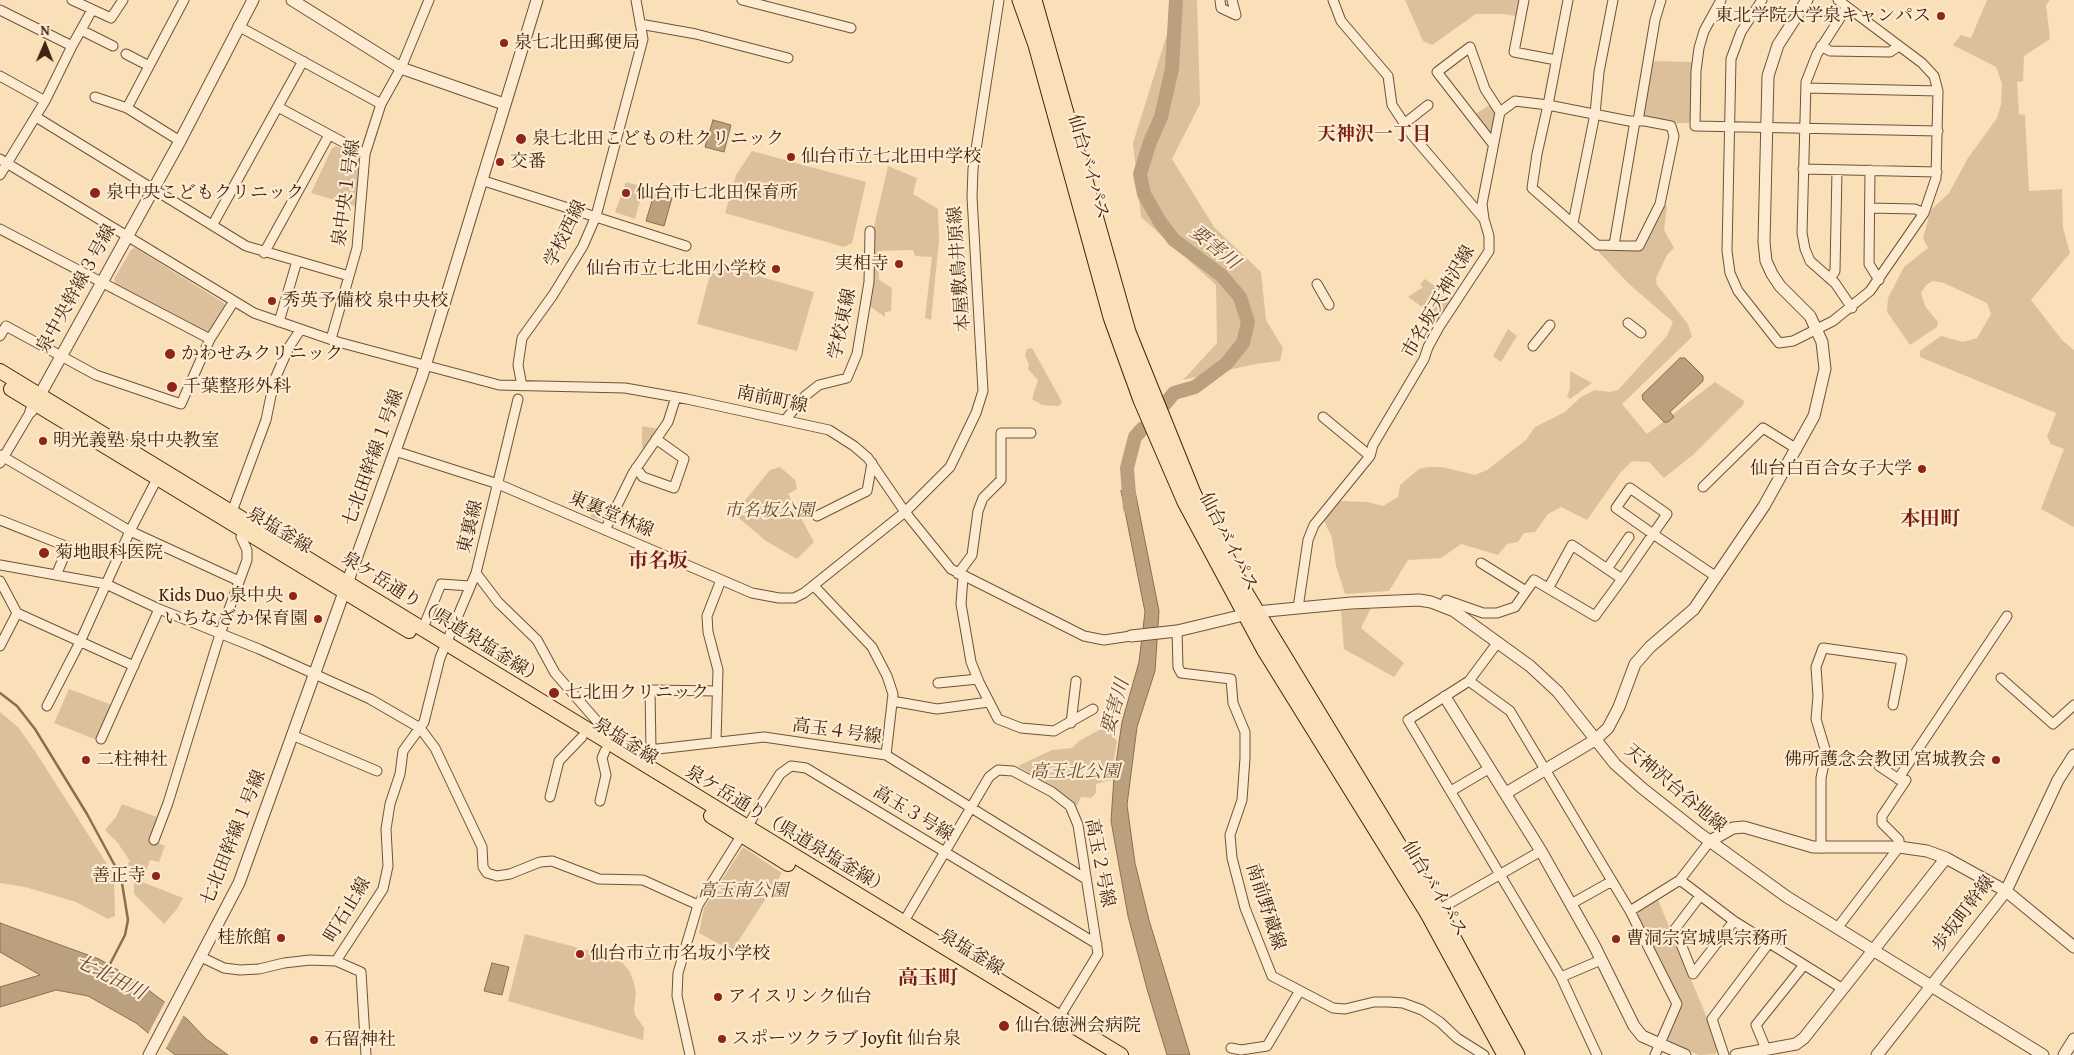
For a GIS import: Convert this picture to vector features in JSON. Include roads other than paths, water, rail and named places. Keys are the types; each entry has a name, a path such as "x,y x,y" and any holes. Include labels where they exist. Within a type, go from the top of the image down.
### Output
{"highway":[{"name":"仙台バイパス","path":"1020,0 1036,45 1111,317 1134,381 1185,502 1251,614 1438,910 1517,1055"},
{"name":"仙台バイパス","path":"1034,0 1128,332 1193,493 1290,692 1427,912 1505,1055"}],"main road":[{"path":"0,371 35,403"},
{"name":"泉塩釜線","path":"0,382 160,474 230,517 244,532 346,588 582,737 609,743 742,835 1056,1022 1103,1055"},
{"name":"泉ケ岳通り（県道泉塩釜線）","path":"230,517 346,588 423,628 444,651 609,743"},
{"name":"泉ケ岳通り（県道泉塩釜線）","path":"742,835 903,923 1056,1022 1120,1055"}],"street":[{"path":"72,0 111,18 123,0"},
{"path":"127,108 184,0"},
{"name":"泉中央幹線３号線","path":"35,403 180,141 253,0"},
{"path":"292,0 401,68 504,104"},
{"name":"泉中央１号線","path":"331,339 356,248 365,154 381,104 401,68 429,0"},
{"name":"七北田幹線１号線","path":"150,1055 240,883 425,367 536,0"},
{"name":"学校西線","path":"522,386 518,365 522,338 553,295 583,246 596,216 643,40 636,0"},
{"path":"742,0 851,28"},
{"name":"本屋敷鳥井原線","path":"905,512 950,467 976,413 983,391 972,197 973,169 998,0"},
{"path":"1220,0 1221,8 1236,14 1232,0"},
{"name":"市名坂天神沢線","path":"1298,608 1311,530 1370,456 1373,445 1424,360 1428,347 1439,326 1489,251 1489,236 1484,219 1404,124 1392,104 1388,76 1341,21 1333,0"},
{"path":"1524,0 1514,52 1556,60"},
{"path":"1484,219 1482,204 1500,112 1515,101 1548,105 1637,121 1666,124 1673,129 1674,136 1660,204 1641,245 1595,244 1532,188 1548,105 1556,60 1568,0"},
{"path":"1573,223 1595,114 1599,72 1613,0"},
{"path":"1614,245 1655,20 1661,0"},
{"path":"1721,0 1704,31 1699,48 1696,72 1695,126 1938,131"},
{"path":"1762,0 1741,32 1731,59 1727,251 1734,282 1742,298 1776,342 1793,341 1818,329 1852,308 1879,280 1924,213 1933,192 1937,172 1938,90 1931,72 1838,0"},
{"path":"1506,793 1546,771 1595,740 1613,719 1635,664 1641,656 1690,614 1764,506 1814,416 1824,377 1824,351 1818,329 1806,310 1776,280 1766,261 1764,242 1767,83 1772,60 1782,37 1807,0"},
{"path":"1847,7 1821,46 1812,65 1806,88 1803,243 1810,261 1830,279 1852,308"},
{"path":"0,10 72,46"},
{"path":"0,175 4,161 36,117 92,10"},
{"path":"640,24 696,34 788,58"},
{"path":"238,26 381,104"},
{"path":"81,30 113,46"},
{"path":"1821,46 1830,51 1890,52 1899,46"},
{"path":"1493,144 1437,72 1470,48 1485,89 1500,112"},
{"path":"126,54 149,66"},
{"path":"212,224 304,61"},
{"path":"0,76 45,101"},
{"path":"1806,88 1938,90"},
{"path":"95,97 127,108 180,141"},
{"path":"1404,124 1428,105"},
{"path":"278,108 365,154"},
{"path":"36,117 246,246 264,253 349,276"},
{"path":"264,253 329,135"},
{"name":"南前町線","path":"4,161 254,313 331,339 425,367 499,385 625,388 786,419 817,426 834,433 854,446 872,463 905,512 936,553 961,575 1084,636 1104,640 1131,636"},
{"path":"1803,169 1937,172"},
{"path":"1830,279 1835,271 1837,170"},
{"path":"1870,170 1869,264 1879,280"},
{"path":"481,180 686,246"},
{"path":"1870,208 1915,209 1924,213"},
{"path":"0,229 210,339"},
{"name":"学校東線","path":"786,419 805,396 819,385 847,378 857,354 870,282 870,231"},
{"path":"280,322 297,262"},
{"path":"1317,284 1329,305"},
{"path":"0,336 6,326 96,375 181,404 210,339 234,301"},
{"path":"1628,323 1642,333"},
{"path":"1532,346 1550,325"},
{"path":"230,517 260,438 274,381 289,348 301,329"},
{"path":"605,530 636,468 668,422 676,397"},
{"name":"東裏線","path":"444,651 476,573 518,399"},
{"path":"35,403 1,459 130,531 239,581"},
{"path":"1323,417 1370,456"},
{"path":"1704,487 1763,428 1797,448"},
{"path":"1031,433 1001,433 1001,480 983,498 978,511 972,555 961,575 961,604 971,662 998,719 1020,728 1054,731 1093,709"},
{"path":"636,468 643,477 674,488 684,459 656,439"},
{"name":"東裏堂林線","path":"395,451 498,484 752,593 779,598 794,598 814,586 905,512"},
{"path":"817,516 867,491 872,463"},
{"path":"47,706 80,642 130,531 160,474"},
{"path":"1443,606 1446,600 1484,613 1497,613 1515,607 1534,580 1549,587 1594,616 1622,579 1653,534 1666,513 1630,488 1616,508 1653,534 1715,576"},
{"path":"0,520 68,548 57,573"},
{"path":"154,840 168,803 220,634 247,560 247,550 241,537 244,532"},
{"path":"1607,569 1630,537"},
{"path":"1549,587 1574,542 1622,579"},
{"path":"1481,563 1526,591"},
{"path":"0,565 57,573 106,584 159,609 370,699 420,728 435,748 482,846 483,867 487,873 497,876 510,874 540,862 552,861 599,879 643,880 698,904"},
{"name":"高玉４号線","path":"476,573 498,602 537,640 555,673 602,728 609,743 640,751 764,737 886,755 1086,879"},
{"path":"0,580 17,614 134,666"},
{"path":"716,742 718,670 708,632 707,616 721,580"},
{"path":"423,628 441,584 470,586"},
{"path":"814,586 872,647 887,676 893,694 886,755"},
{"name":"天神沢台谷地線","path":"1131,636 1173,631 1251,614 1298,608 1407,599 1431,602 1443,606 1462,616 1498,642 1548,682 1615,764 1642,788 1710,841 1787,897 2043,1055"},
{"path":"101,739 159,609"},
{"path":"0,646 17,614"},
{"path":"1838,927 1899,847 1899,840 1882,823 1883,813 2007,616"},
{"name":"南前野蔵線","path":"1173,631 1178,667 1181,673 1230,679 1233,703 1245,732 1242,800 1230,835 1232,858 1244,908 1272,976 1299,992 1333,1008 1345,1009 1374,1002 1403,1003 1422,1010 1440,1022 1457,1038 1484,1055"},
{"path":"1498,642 1469,682 1408,720 1561,978 1597,1055"},
{"path":"1821,848 1821,778 1826,759 1816,719 1818,696 1816,667 1823,648 1902,659 1893,705"},
{"name":"町石止線","path":"201,957 224,968 240,970 259,969 284,963 310,960 336,961 383,888 388,866 386,829 390,804 400,774 403,751 424,722 444,651"},
{"path":"2001,678 2053,724 2074,704"},
{"path":"938,683 978,679"},
{"path":"1071,723 1076,681"},
{"path":"1469,682 1510,711 1630,912 1677,1004 1657,1050"},
{"path":"651,749 650,690 717,690"},
{"path":"1444,697 1541,851 1601,960 1634,1026 1657,1050 1685,1055"},
{"path":"892,701 937,709 989,702"},
{"path":"292,735 377,771"},
{"path":"550,797 559,761 582,737"},
{"path":"600,801 606,775 602,758 609,743"},
{"name":"歩坂町幹線","path":"1877,1055 2006,891 2058,780 2074,755"},
{"name":"高玉３号線","path":"742,835 780,774 791,766 800,766 1097,944"},
{"path":"1879,766 1903,780"},
{"path":"1451,791 1490,768"},
{"name":"高玉２号線","path":"903,923 989,777 998,770 1013,771 1052,792 1070,806 1078,825 1098,954 1056,1022"},
{"path":"1630,912 1680,880 1710,841 1727,830 1744,827 1798,844 1821,848 1899,847 1928,851 1946,858 2006,891 2074,947"},
{"path":"690,1055 677,996 678,973 698,904 742,835"},
{"path":"1438,910 1541,851"},
{"path":"1736,1055 1796,1044 1804,1038 1946,858"},
{"path":"1680,880 1734,921 1843,989"},
{"path":"1571,904 1612,882"},
{"path":"1700,896 1675,929 1693,974 1734,921"},
{"path":"1724,1055 1712,1019 1769,943"},
{"path":"1561,978 1601,960"},
{"path":"336,961 361,972 366,1055"},
{"path":"1766,1049 1756,1025 1804,965"},
{"path":"1231,1048 1241,1050 1267,1046 1299,992"},
{"path":"2064,1055 2074,1039"}],"water":[{"path":"713,120 731,125 724,152 705,147"},
{"path":"654,194 672,198 664,226 646,221"},
{"path":"1680,358 1685,358 1703,376 1703,381 1670,412 1674,417 1668,422 1664,422 1643,400 1642,395"},
{"path":"1121,491 1135,491 1159,611 1155,671 1137,727 1127,805 1135,863 1149,920 1190,1055 1167,1055 1128,916 1111,821 1114,777 1122,722 1139,662 1145,612"},
{"name":"七北田川","path":"0,923 99,959 135,980 187,1019 206,1039 228,1055 175,1055 136,1023 88,996 56,990 0,1007 0,987 40,975 0,952"},
{"path":"492,963 509,967 502,995 484,991"}],"waterway":[{"name":"要害川","path":"1165,404 1174,393 1195,387 1226,364 1243,343 1248,322 1240,297 1221,275 1174,240 1160,222 1144,194 1140,174 1150,142 1161,117 1172,69 1176,0"},
{"name":"要害川","path":"1130,508 1127,468 1135,437 1143,428"},
{"name":"七北田川","path":"0,693 17,706 35,729 87,814 121,877 128,920 125,935 108,968"}],"place":[{"name":"東北学院大学泉キャンパス","path":"1941,16"},
{"name":"泉七北田郵便局","path":"504,43"},
{"name":"泉七北田こどもの杜クリニック","path":"521,139"},
{"name":"仙台市立七北田中学校","path":"791,157"},
{"name":"交番","path":"500,162"},
{"name":"泉中央こどもクリニック","path":"95,193"},
{"name":"仙台市七北田保育所","path":"626,193"},
{"name":"実相寺","path":"899,264"},
{"name":"仙台市立七北田小学校","path":"776,269"},
{"name":"秀英予備校 泉中央校","path":"272,301"},
{"name":"かわせみクリニック","path":"170,354"},
{"name":"千葉整形外科","path":"172,387"},
{"name":"明光義塾 泉中央教室","path":"43,441"},
{"name":"仙台白百合女子大学","path":"1922,469"},
{"name":"菊地眼科医院","path":"44,553"},
{"name":"Kids Duo 泉中央","path":"293,596"},
{"name":"いちなざか保育園","path":"318,619"},
{"name":"七北田クリニック","path":"554,693"},
{"name":"二柱神社","path":"86,760"},
{"name":"佛所護念会教団 宮城教会","path":"1996,760"},
{"name":"善正寺","path":"156,876"},
{"name":"桂旅館","path":"281,938"},
{"name":"曹洞宗宮城県宗務所","path":"1616,939"},
{"name":"仙台市立市名坂小学校","path":"580,954"},
{"name":"アイスリンク仙台","path":"718,997"},
{"name":"仙台徳洲会病院","path":"1004,1026"},
{"name":"スポーツクラブ Joyfit 仙台泉","path":"722,1039"},
{"name":"石留神社","path":"314,1040"}],"district":[{"name":"天神沢一丁目","path":"1374,135"},
{"name":"本田町","path":"1930,520"},
{"name":"市名坂","path":"658,562"},
{"name":"高玉町","path":"928,979"}],"park label":[{"name":"市名坂公園","path":"769,511"},
{"name":"高玉北公園","path":"1075,772"},
{"name":"高玉南公園","path":"743,891"}]}
